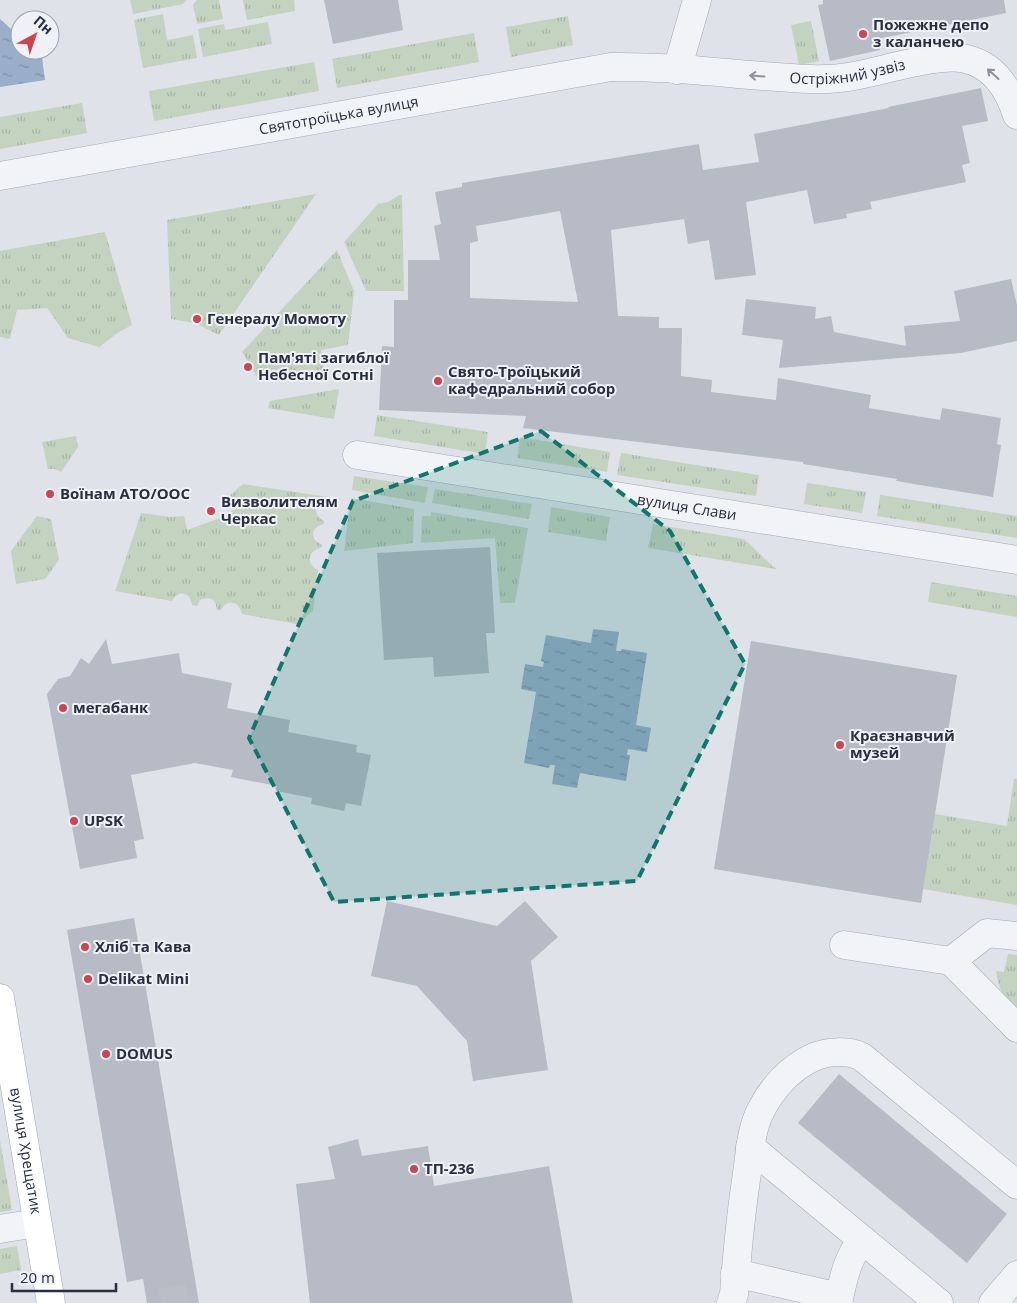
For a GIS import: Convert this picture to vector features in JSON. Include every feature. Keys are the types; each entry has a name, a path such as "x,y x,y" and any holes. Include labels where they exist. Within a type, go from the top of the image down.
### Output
{"main road":[{"name":"вулиця Хрещатик","path":"0,998 50,1303"}],"street":[{"path":"677,70 697,0"},
{"name":"Остріжний узвіз","path":"677,70 823,81 942,58 957,57 976,62 994,74 1007,92 1017,115"},
{"name":"Святотроїцька вулиця","path":"0,176 604,68 626,67 677,70"},
{"name":"вулиця Слави","path":"357,455 1017,560"},
{"path":"951,961 987,933 1017,936"},
{"path":"844,945 951,961 1017,1028"},
{"path":"731,1303 734,1294 750,1147 760,1110 775,1089 791,1072 806,1061 817,1056 844,1052 854,1053 870,1063 1017,1185"},
{"path":"750,1147 939,1303"},
{"path":"0,1229 37,1223"},
{"path":"735,1273 839,1300 848,1263 854,1249 862,1240"},
{"path":"994,1303 1017,1275"}],"highlighted area":[{"path":"541,431 670,531 745,664 637,881 334,902 249,738 353,501"}],"green space":[{"path":"130,0 186,0 183,4 133,14"},
{"path":"197,0 219,0 223,19 197,24 193,5"},
{"path":"243,0 294,0 295,11 247,20"},
{"path":"163,14 167,40 193,35 197,58 143,68 134,20"},
{"path":"568,16 573,45 511,57 506,27"},
{"path":"811,21 819,61 799,65 791,25"},
{"path":"268,22 272,44 203,57 198,29 224,24 225,30"},
{"path":"474,33 479,62 337,88 332,59"},
{"path":"314,62 319,91 154,121 149,91"},
{"path":"82,103 87,133 0,149 0,117"},
{"path":"316,194 219,335 195,323 171,319 167,220"},
{"path":"402,195 404,291 366,291 344,242 378,204 388,202"},
{"path":"105,232 132,325 99,347 68,338 47,308 17,310 10,339 0,337 0,251"},
{"path":"337,250 354,291 348,345 321,350 324,370 259,381 242,352"},
{"path":"339,389 334,419 268,408 270,401"},
{"path":"377,415 488,432 485,454 374,436"},
{"path":"76,436 78,447 61,472 55,469 48,469 42,442"},
{"path":"520,437 610,452 607,472 517,458"},
{"path":"621,453 759,475 756,496 617,475"},
{"path":"354,476 428,487 425,503 352,490"},
{"path":"807,483 866,492 862,513 804,504"},
{"path":"243,484 328,497 316,509 316,513 324,521 324,524 316,528 313,533 315,540 322,545 321,548 313,552 310,558 311,564 318,570 313,611 297,624 242,614 239,606 233,603 227,604 221,610 217,610 214,601 207,598 200,600 197,606 192,605 189,597 184,594 178,595 172,601 115,591 141,513 170,517 184,516 187,530 223,517 239,506 230,495"},
{"path":"435,489 532,504 529,519 432,503"},
{"path":"880,495 1017,516 1017,538 877,516"},
{"path":"351,498 414,509 413,543 344,551"},
{"path":"551,507 610,517 606,541 548,532"},
{"path":"431,512 528,528 515,603 500,603 495,538 421,543 422,516 431,516"},
{"path":"37,516 51,519 59,560 45,579 16,584 11,551"},
{"path":"653,524 744,539 776,569 648,548"},
{"path":"931,582 1017,596 1017,617 928,602"},
{"path":"1014,779 1017,779 1017,905 923,889 935,814 1007,826"},
{"path":"1008,954 1017,955 1017,1015 1003,994 996,971 1004,972"},
{"path":"0,1140 12,1210 0,1212"},
{"path":"17,1246 21,1270 0,1274 0,1249"}],"water":[{"path":"0,19 10,28 10,60 42,60 45,80 0,87"},
{"path":"593,629 619,632 616,651 621,651 622,649 647,653 636,725 651,728 647,752 628,749 627,755 630,755 626,781 580,773 577,788 552,784 555,765 550,765 549,768 524,763 536,692 521,689 525,664 543,667 544,662 541,661 546,635 591,643"}],"building":[{"path":"324,0 398,0 403,30 333,44"},
{"name":"Пожежне депо з каланчею","path":"823,0 1004,0 1006,13 877,39 880,50 830,61 818,5 823,4"},
{"path":"981,88 988,121 962,126 970,163 962,165 966,182 870,202 872,209 846,214 847,218 814,224 807,190 746,202 756,275 715,280 709,240 688,244 684,219 611,230 618,316 659,317 659,328 682,328 681,376 712,380 711,392 776,400 778,378 871,395 869,408 940,420 942,408 1001,418 997,444 1001,445 993,497 803,464 803,462 523,428 526,416 379,410 382,346 394,347 394,300 408,300 408,260 440,260 434,226 441,224 435,192 462,187 462,183 699,144 703,170 759,162 754,134","holes":["560,211 578,302 470,298 470,243 478,241 476,226"]},
{"path":"1011,279 1017,305 1017,341 961,353 779,368 783,340 742,335 746,299 816,307 815,319 831,316 834,332 906,346 904,326 960,321 954,291"},
{"path":"490,547 495,633 486,633 489,673 434,677 433,657 384,660 377,553"},
{"path":"106,639 112,664 179,653 182,673 232,683 227,708 290,720 288,732 357,745 356,752 371,755 361,806 346,803 344,811 311,804 312,798 276,791 277,786 231,777 233,770 195,763 131,775 144,839 134,841 137,858 80,869 47,694 58,679 70,676 81,658 89,664"},
{"name":"Краєзнавчий музей","path":"751,641 957,675 921,903 714,869"},
{"path":"387,901 497,926 525,901 558,937 531,961 548,1070 473,1081 467,1041 417,986 371,976"},
{"path":"134,918 199,1303 147,1303 143,1279 127,1282 67,930"},
{"path":"839,1074 1007,1214 967,1263 798,1123"},
{"path":"358,1139 362,1156 428,1146 434,1186 549,1166 573,1303 310,1303 296,1184 335,1179 328,1147"}],"tunnel":[{"path":"161,1303 188,1298"}],"place":[{"name":"Пожежне депо з каланчею","path":"863,34"},
{"name":"Генералу Момоту","path":"197,319"},
{"name":"Пам'яті загиблої Небесної Сотні","path":"248,367"},
{"name":"Свято-Троїцький кафедральний собор","path":"438,381"},
{"name":"Воїнам АТО/ООС","path":"50,494"},
{"name":"Визволителям Черкас","path":"211,511"},
{"name":"мегабанк","path":"63,708"},
{"name":"Краєзнавчий музей","path":"840,745"},
{"name":"UPSK","path":"74,821"},
{"name":"Хліб та Кава","path":"85,947"},
{"name":"Delikat Mini","path":"88,979"},
{"name":"DOMUS","path":"106,1054"},
{"name":"ТП-236","path":"414,1169"}]}
